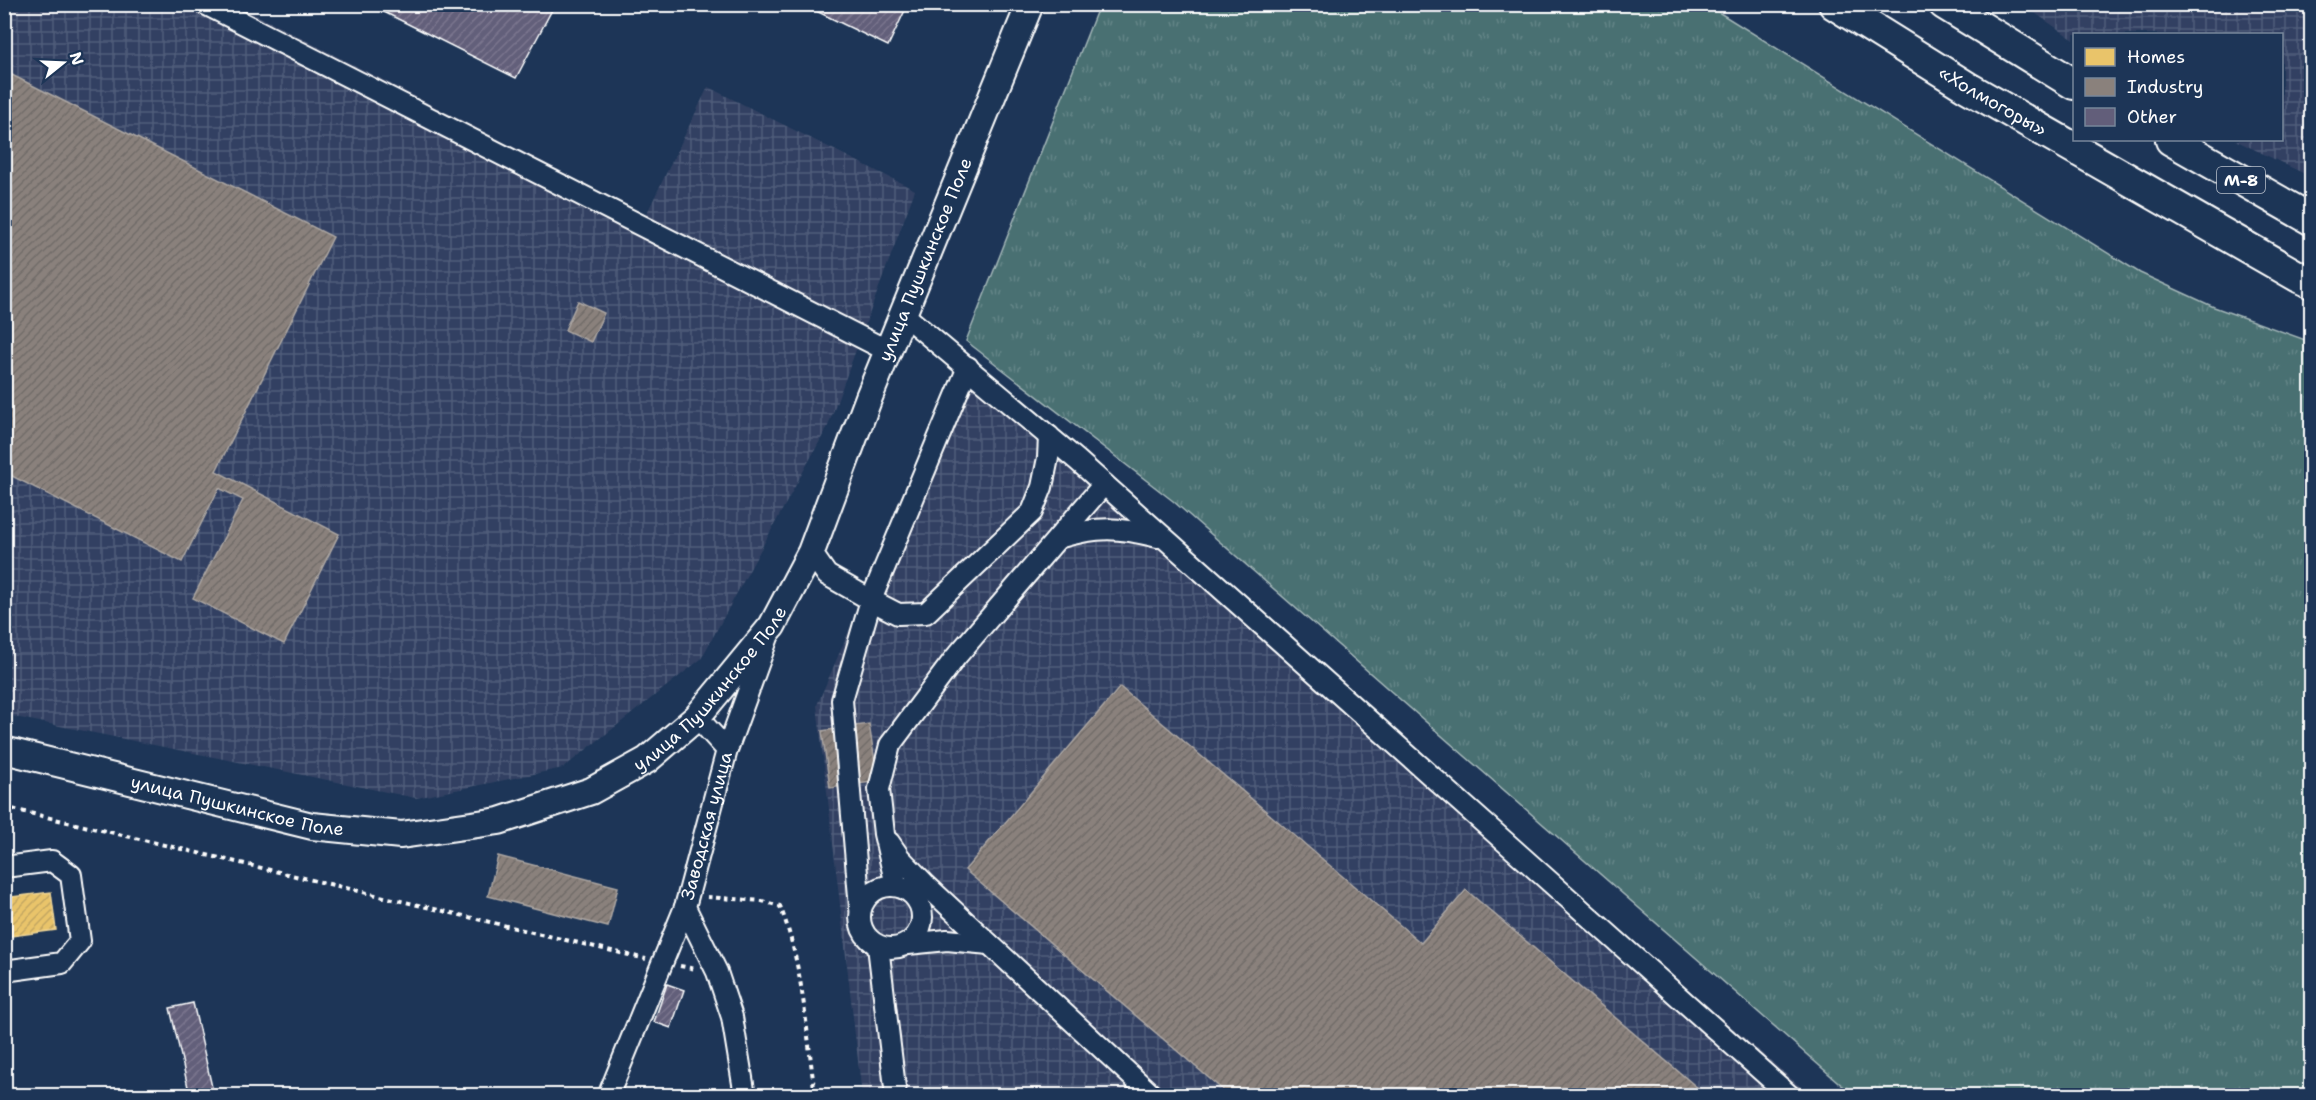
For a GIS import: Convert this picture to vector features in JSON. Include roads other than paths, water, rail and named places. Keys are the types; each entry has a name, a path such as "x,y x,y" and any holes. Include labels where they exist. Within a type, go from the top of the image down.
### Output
{"highway":[{"name":"«Холмогоры»","path":"1834,4 1967,87 2312,283"},
{"path":"1944,4 2073,83"},
{"name":"М-8","path":"2173,141 2312,220"}],"main road":[{"name":"улица Пушкинское Поле","path":"4,750 312,826 402,835 499,821 591,791 647,760 697,717 772,626 811,552 888,351 1030,4"}],"street":[{"path":"205,4 888,351"},
{"path":"903,314 1104,484 1790,1095"},
{"path":"968,367 871,600 842,700 860,923 866,937 878,946 893,948 946,939 989,944"},
{"path":"811,552 826,575 871,600 898,614 926,613 1032,512 1042,488 1048,458 1049,436"},
{"path":"896,885 884,834 879,789 890,745 955,658 1104,484"},
{"path":"1058,538 1088,529 1112,528 1162,537"},
{"name":"Заводская улица","path":"745,1095 732,1017 717,972 686,901 727,750 772,626"},
{"path":"697,717 727,750"},
{"path":"884,834 900,858 919,878 1148,1094"},
{"path":"4,867 52,861 71,875 80,941 63,963 4,971"},
{"path":"860,908 868,895 881,886 896,885 910,891 920,903 953,919 989,944"},
{"path":"608,1095 686,901"},
{"path":"908,944 918,933 922,918 920,903"},
{"path":"878,946 896,1095"}]}
